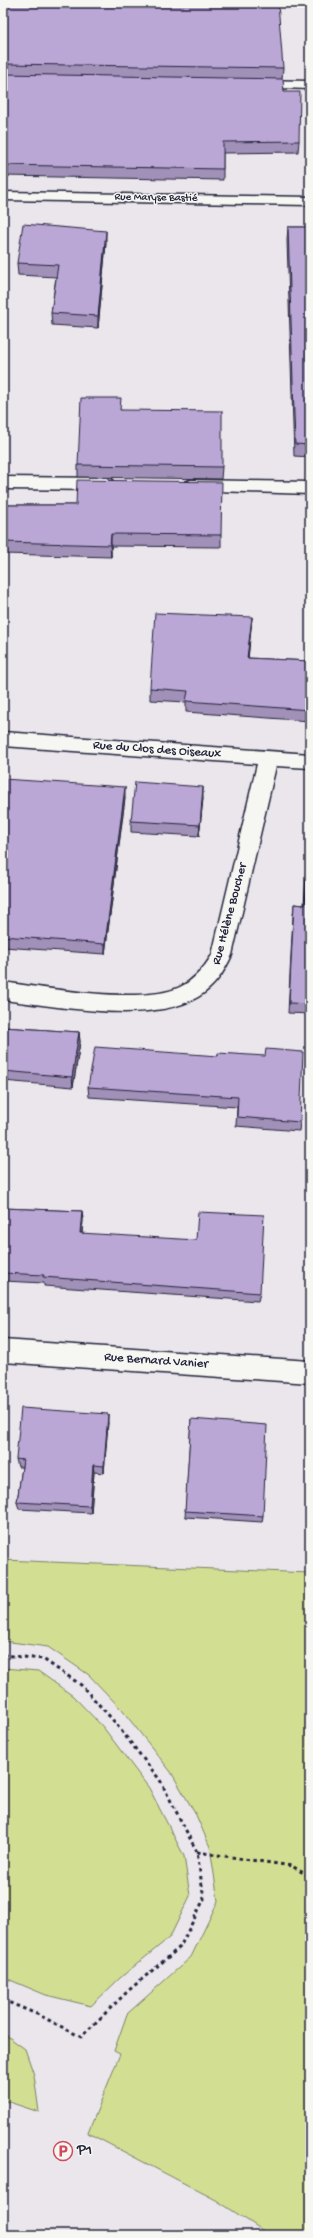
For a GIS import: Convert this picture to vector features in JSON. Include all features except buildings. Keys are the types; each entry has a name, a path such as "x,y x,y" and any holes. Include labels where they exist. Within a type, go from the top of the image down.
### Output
{"street":[{"path":"239,84 310,85"},
{"name":"Rue Maryse Bastié","path":"3,196 310,201"},
{"path":"3,482 121,485"},
{"path":"176,486 310,488"},
{"name":"Rue du Clos des Oiseaux","path":"3,739 310,761"},
{"name":"Rue Hélène Boucher","path":"3,991 126,1003 163,1001 185,994 215,971 222,955 268,758"},
{"name":"Rue Bernard Vanier","path":"3,1351 310,1372"}],"path":[{"path":"3,1655 43,1659 81,1685 112,1719 160,1780 197,1852 204,1899 180,1947 128,1991 81,2037 3,2000"},
{"path":"197,1852 292,1866 310,1877"}],"green space":[{"path":"3,1560 310,1573 310,2235 270,2235 216,2200 88,2133 120,2054 114,2051 127,2014 191,1957 218,1901 210,1847 196,1815 171,1772 122,1710 89,1675 48,1647 3,1641"},
{"path":"3,1668 38,1671 73,1696 103,1727 149,1788 184,1856 190,1896 170,1937 120,1978 91,2006 46,1995 3,1977"},
{"path":"3,2033 25,2049 34,2075 39,2112 3,2100"}],"place":[{"name":"P1","path":"63,2151"}]}
